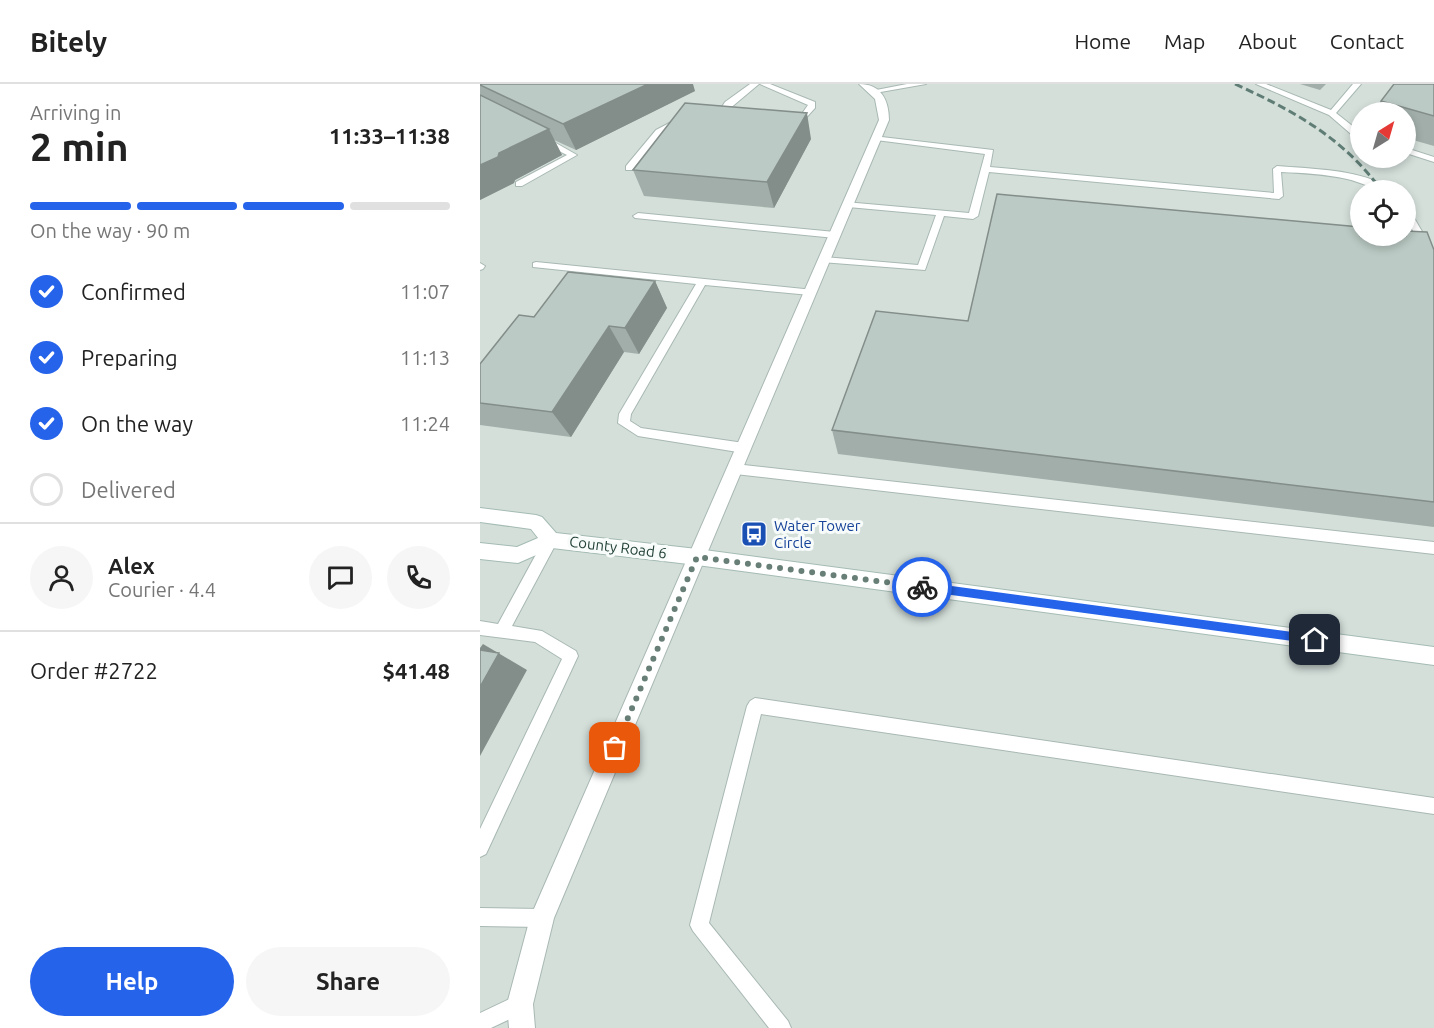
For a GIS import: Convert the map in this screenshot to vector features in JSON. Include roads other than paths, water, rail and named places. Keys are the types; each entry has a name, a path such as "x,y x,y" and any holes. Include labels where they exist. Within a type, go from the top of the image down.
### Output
{"street":[{"path":"521,1016 542,918 884,120 885,108 880,97 869,88"},
{"name":"County Road 6","path":"480,515 536,522 551,540"},
{"name":"County Road 6","path":"480,551 518,555 551,540 697,557 1434,656"}],"lane":[{"path":"740,120 726,116 724,110 755,84"},
{"path":"764,84 812,104 805,116 783,122"},
{"path":"869,88 922,84"},
{"path":"1260,84 1332,113 1350,129"},
{"path":"1332,113 1356,84"},
{"path":"716,108 728,105"},
{"path":"629,168 659,132 693,114"},
{"path":"519,184 573,154 532,134"},
{"path":"848,204 972,216 990,152 876,138"},
{"path":"1416,154 1434,160"},
{"path":"986,168 1280,196 1277,169 1339,175 1357,180"},
{"path":"824,260 922,268 941,213"},
{"path":"638,216 835,235"},
{"path":"1416,228 1434,260"},
{"path":"536,265 810,292"},
{"path":"702,282 625,414 624,423 638,432 744,448"},
{"path":"735,469 1434,548"},
{"path":"502,631 551,540"},
{"path":"480,628 537,636 571,656 480,848"},
{"path":"781,1028 699,925 755,706 1434,806"},
{"path":"480,917 542,918"},
{"path":"480,1023 521,1016"}],"railway":[{"path":"1235,84 1277,104 1316,127 1351,155 1373,180"}],"place":[{"name":"Water Tower Circle","path":"754,534"}]}
